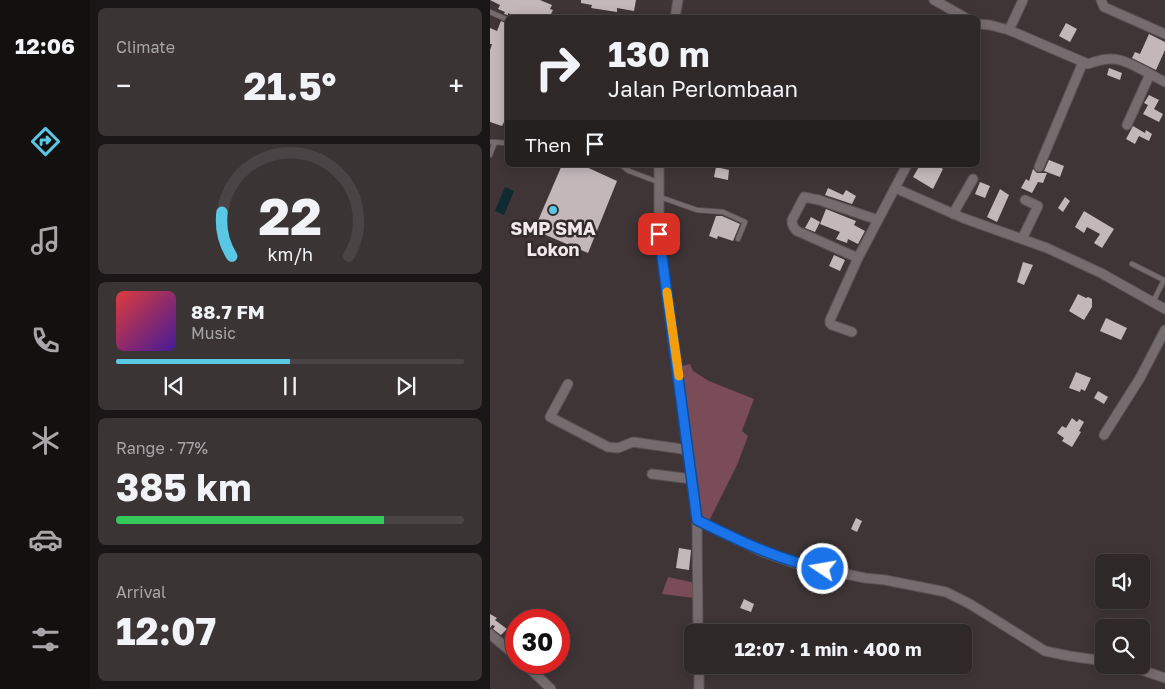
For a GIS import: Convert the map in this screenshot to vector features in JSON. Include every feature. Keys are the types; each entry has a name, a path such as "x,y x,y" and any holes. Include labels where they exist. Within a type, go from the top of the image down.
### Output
{"street":[{"path":"676,15 678,0"},
{"path":"934,0 961,15"},
{"path":"1009,30 1023,0"},
{"path":"1101,0 1104,7 1165,34"},
{"path":"980,24 1009,30 1088,64 1102,59 1121,59 1165,82"},
{"path":"1040,167 1083,62"},
{"path":"1128,126 1150,74"},
{"path":"658,167 659,234 697,520 698,624"},
{"path":"852,332 832,325 830,320 858,258 906,167"},
{"path":"953,214 973,179"},
{"path":"895,188 953,214 1047,248 1101,273 1165,309"},
{"path":"858,258 822,243 793,227 792,220 802,199 809,197 878,220"},
{"path":"1022,239 1038,206 1025,200"},
{"path":"1104,435 1140,378 1165,330"},
{"path":"568,384 550,417 608,447 618,448 633,442 688,450"},
{"path":"652,474 692,479"},
{"path":"697,520 763,552 796,564 946,592 970,604 1046,650 1095,660"},
{"path":"490,634 505,647"},
{"path":"1150,673 1165,678"},
{"path":"535,674 551,689"},
{"path":"699,674 700,689"}],"lane":[{"path":"490,12 505,19"},
{"path":"490,155 493,142"},
{"path":"624,167 629,171 658,182"},
{"path":"658,197 697,210 723,212 742,220 745,222 745,226 738,239"},
{"path":"1132,264 1164,280 1152,303"}],"shaded area":[{"path":"690,364 693,371 709,381 754,399 742,431 748,436 737,465 709,521 701,518 682,366"},
{"path":"668,577 695,583 695,598 662,594"}],"water":[{"path":"505,187 514,191 504,215 495,211"}],"building":[{"path":"490,0 540,0 552,5 550,9 553,10 550,15 512,15 508,13 508,15 498,9 500,5"},
{"path":"581,0 636,0 634,11 617,8 617,12 591,8 592,5 581,3"},
{"path":"501,21 505,23 505,122 502,126 490,122 490,50 492,44 490,44 490,28 497,31"},
{"path":"1066,23 1077,29 1070,42 1059,36"},
{"path":"1149,34 1165,42 1165,50 1156,70 1132,58 1135,52 1140,54"},
{"path":"1109,68 1122,73 1120,80 1107,75"},
{"path":"1149,95 1159,100 1154,109 1163,114 1159,122 1143,114 1148,105 1144,103"},
{"path":"1133,126 1145,133 1146,130 1152,134 1149,141 1139,136 1135,144 1126,139"},
{"path":"1049,160 1064,166 1060,177 1044,171"},
{"path":"561,167 586,167 617,181 588,253 534,230"},
{"path":"716,167 729,170 728,180 714,177"},
{"path":"919,167 940,167 943,169 933,189 913,177"},
{"path":"1033,169 1037,173 1047,173 1043,183 1038,182 1032,193 1021,188 1026,179 1029,181"},
{"path":"980,182 990,186 985,198 975,194"},
{"path":"828,188 843,195 846,190 856,196 852,204 825,195"},
{"path":"1000,189 1009,195 997,222 987,217"},
{"path":"1065,197 1070,201 1063,212 1058,208"},
{"path":"826,209 856,221 854,225 865,231 858,244 848,239 847,243 836,239 840,232 820,224"},
{"path":"1084,211 1114,229 1102,248 1094,243 1100,234 1087,227 1084,233 1075,227"},
{"path":"716,216 722,216 740,224 733,241 718,236 717,239 709,236"},
{"path":"811,217 820,222 815,232 805,228"},
{"path":"834,255 845,260 840,271 829,266"},
{"path":"1023,262 1033,265 1024,285 1017,282"},
{"path":"1078,294 1092,299 1092,307 1084,320 1069,311"},
{"path":"1106,318 1127,328 1121,340 1100,331"},
{"path":"1076,372 1091,378 1085,391 1081,389 1080,392 1069,388"},
{"path":"1098,391 1108,397 1104,404 1094,398"},
{"path":"1072,418 1077,422 1079,419 1084,422 1079,431 1081,432 1072,447 1062,441 1064,438 1057,433 1062,426 1066,428"},
{"path":"856,518 862,521 857,532 851,529"},
{"path":"679,548 691,550 689,570 676,568"},
{"path":"744,599 754,604 751,612 740,608"},
{"path":"490,614 497,618 495,620 505,628 505,631 501,635 493,629 495,626 492,625 490,628"}],"slow traffic":[{"path":"667,292 679,376"}],"place":[{"name":"SMP SMA Lokon","path":"553,210"}],"route":[{"path":"659,234 697,520 763,552 796,564 823,569"}]}
